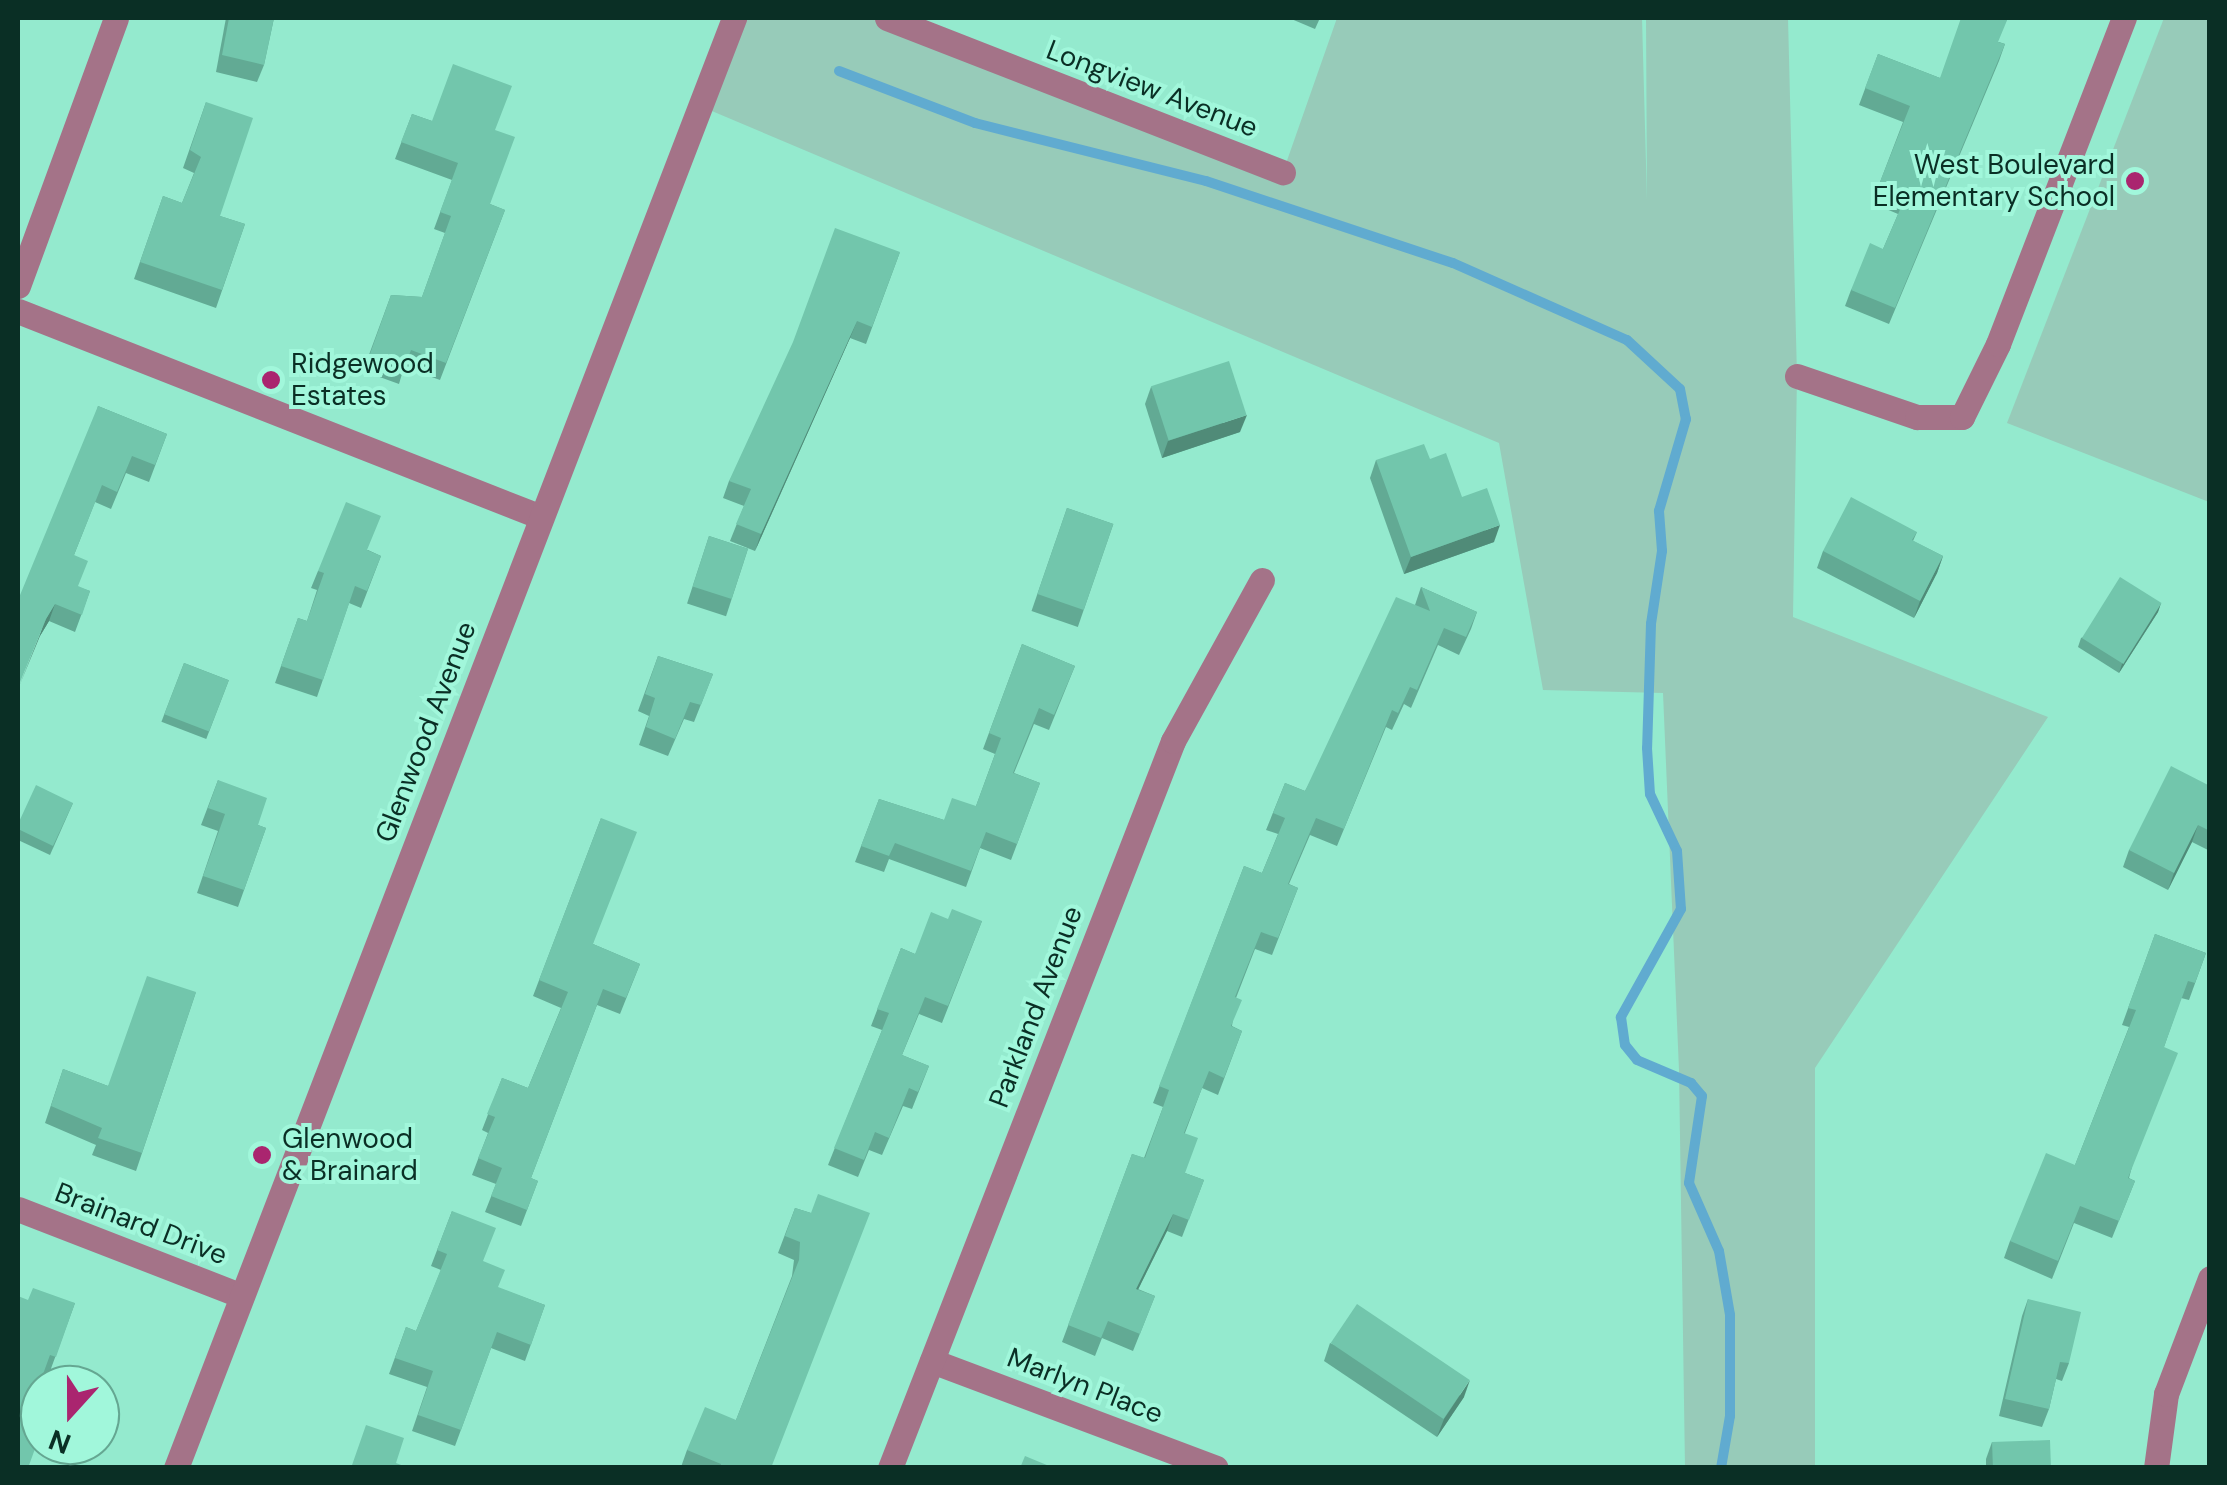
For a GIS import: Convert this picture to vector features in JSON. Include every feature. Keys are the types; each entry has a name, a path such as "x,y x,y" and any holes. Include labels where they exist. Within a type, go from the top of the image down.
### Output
{"street":[{"path":"18,286 116,18"},
{"name":"Glenwood Avenue","path":"176,1468 734,18"},
{"name":"Longview Avenue","path":"886,18 1283,172"},
{"path":"1797,376 1938,421 1962,416 2124,18"},
{"path":"18,311 541,518"},
{"name":"Parkland Avenue","path":"890,1468 1173,742 1262,580"},
{"name":"Brainard Drive","path":"18,1209 242,1296"},
{"path":"2156,1468 2166,1394 2210,1278"},
{"name":"Marlyn Place","path":"932,1361 1216,1468"}],"shaded area":[{"path":"734,18 887,18 1283,172 1337,18 1642,18 1647,200 1646,18 1788,18 1797,376 1793,617 2048,717 1815,1068 1815,1467 1685,1467 1679,1070 1663,693 1543,690 1499,443 700,106"},
{"name":"West Boulevard Elementary School","path":"2164,18 2209,18 2209,502 2007,423"}],"building":[{"path":"229,18 274,18 264,65 222,55"},
{"path":"1961,18 2008,18 1998,42 2005,44 1895,308 1851,290 1870,243 1883,249 1905,198 1878,187 1910,106 1865,88 1878,54 1940,78"},
{"path":"453,64 512,86 495,130 515,137 490,204 505,210 446,363 411,350 405,366 370,354 391,295 422,297 451,216 440,212 458,163 401,142 412,114 432,121"},
{"path":"206,102 253,118 220,216 245,224 222,290 140,262 163,196 182,203 201,157 190,150"},
{"path":"835,228 900,252 872,327 857,321 761,534 736,524 751,489 729,481 793,342"},
{"path":"1229,361 1247,415 1169,441 1151,386"},
{"path":"98,406 167,434 155,465 132,456 117,492 102,485 74,555 88,561 78,586 90,591 82,615 55,604 18,687 18,600"},
{"path":"1424,444 1430,459 1446,453 1462,497 1487,488 1500,525 1411,557 1376,460"},
{"path":"1851,497 1917,532 1912,540 1943,556 1920,601 1823,551"},
{"path":"346,502 381,516 367,550 381,556 367,591 355,586 323,680 281,666 298,618 307,621 324,573 318,571"},
{"path":"1067,508 1113,524 1084,610 1037,594"},
{"path":"709,536 748,549 732,599 693,586"},
{"path":"2120,577 2162,603 2123,664 2082,638"},
{"path":"1421,587 1477,612 1466,637 1444,628 1417,690 1410,687 1398,713 1392,710 1344,829 1316,818 1288,884 1298,888 1278,938 1261,932 1235,997 1242,1000 1231,1026 1242,1031 1224,1078 1209,1071 1184,1133 1198,1138 1185,1173 1204,1180 1189,1220 1173,1214 1136,1289 1155,1296 1140,1334 1108,1321 1101,1338 1068,1325 1132,1154 1145,1158 1169,1090 1159,1086 1244,866 1262,873 1285,818 1273,813 1285,783 1305,791 1396,597 1430,611"},
{"path":"1022,644 1075,666 1054,715 1039,708 1013,773 1040,783 1017,844 986,832 971,871 895,843 889,856 861,846 879,799 944,820 952,798 976,806 1001,738 989,733"},
{"path":"658,656 713,674 701,705 690,702 675,739 646,727 655,698 645,694"},
{"path":"184,663 229,680 209,732 164,714"},
{"path":"2171,766 2210,786 2210,831 2198,825 2174,873 2129,850"},
{"path":"218,780 267,798 258,825 266,828 244,890 203,876 225,814 208,808"},
{"path":"36,785 73,803 53,846 18,829"},
{"path":"601,818 637,832 593,944 640,964 626,998 603,989 531,1178 538,1181 527,1210 491,1196 502,1168 478,1158 495,1117 487,1114 502,1078 528,1088 568,992 539,980"},
{"path":"952,909 982,921 948,1006 925,997 902,1055 929,1066 918,1092 909,1088 889,1138 875,1132 864,1160 834,1148 889,1013 877,1009 901,948 915,954 931,912 948,919"},
{"path":"2155,934 2206,953 2195,983 2188,981 2164,1047 2178,1053 2128,1178 2135,1181 2119,1221 2080,1206 2058,1261 2010,1241 2046,1153 2075,1165 2136,1010 2128,1008"},
{"path":"147,976 196,992 142,1153 98,1138 102,1128 51,1106 63,1069 108,1086"},
{"path":"818,1194 870,1213 771,1468 720,1468 721,1464 687,1450 705,1407 736,1420 799,1260 800,1242 785,1236 795,1208 811,1213"},
{"path":"452,1211 496,1228 483,1261 505,1270 498,1287 545,1305 531,1345 497,1332 461,1430 418,1415 433,1371 395,1358 406,1327 416,1331 447,1254 437,1250"},
{"path":"33,1288 75,1303 56,1357 50,1355 46,1365 20,1365 20,1465 29,1465 18,1468 18,1296 28,1300"},
{"path":"2028,1299 2081,1312 2069,1363 2060,1362 2049,1409 2005,1399"},
{"path":"1357,1304 1470,1380 1443,1419 1331,1343"},
{"path":"366,1425 404,1438 396,1463 409,1468 351,1468"},
{"path":"2050,1440 2051,1468 1993,1468 1992,1442"},
{"path":"1025,1456 1054,1468 1020,1468"}],"waterway":[{"path":"839,71 975,123 1206,181 1453,263 1627,340 1680,389 1686,419 1659,511 1662,551 1651,624 1647,748 1650,794 1677,851 1681,909 1621,1017 1625,1045 1637,1060 1691,1083 1702,1096 1689,1183 1719,1251 1730,1315 1730,1416 1721,1468"}],"place":[{"name":"West Boulevard Elementary School","path":"2135,181"},
{"name":"Ridgewood Estates","path":"271,380"},
{"name":"Glenwood & Brainard","path":"262,1155"}]}
